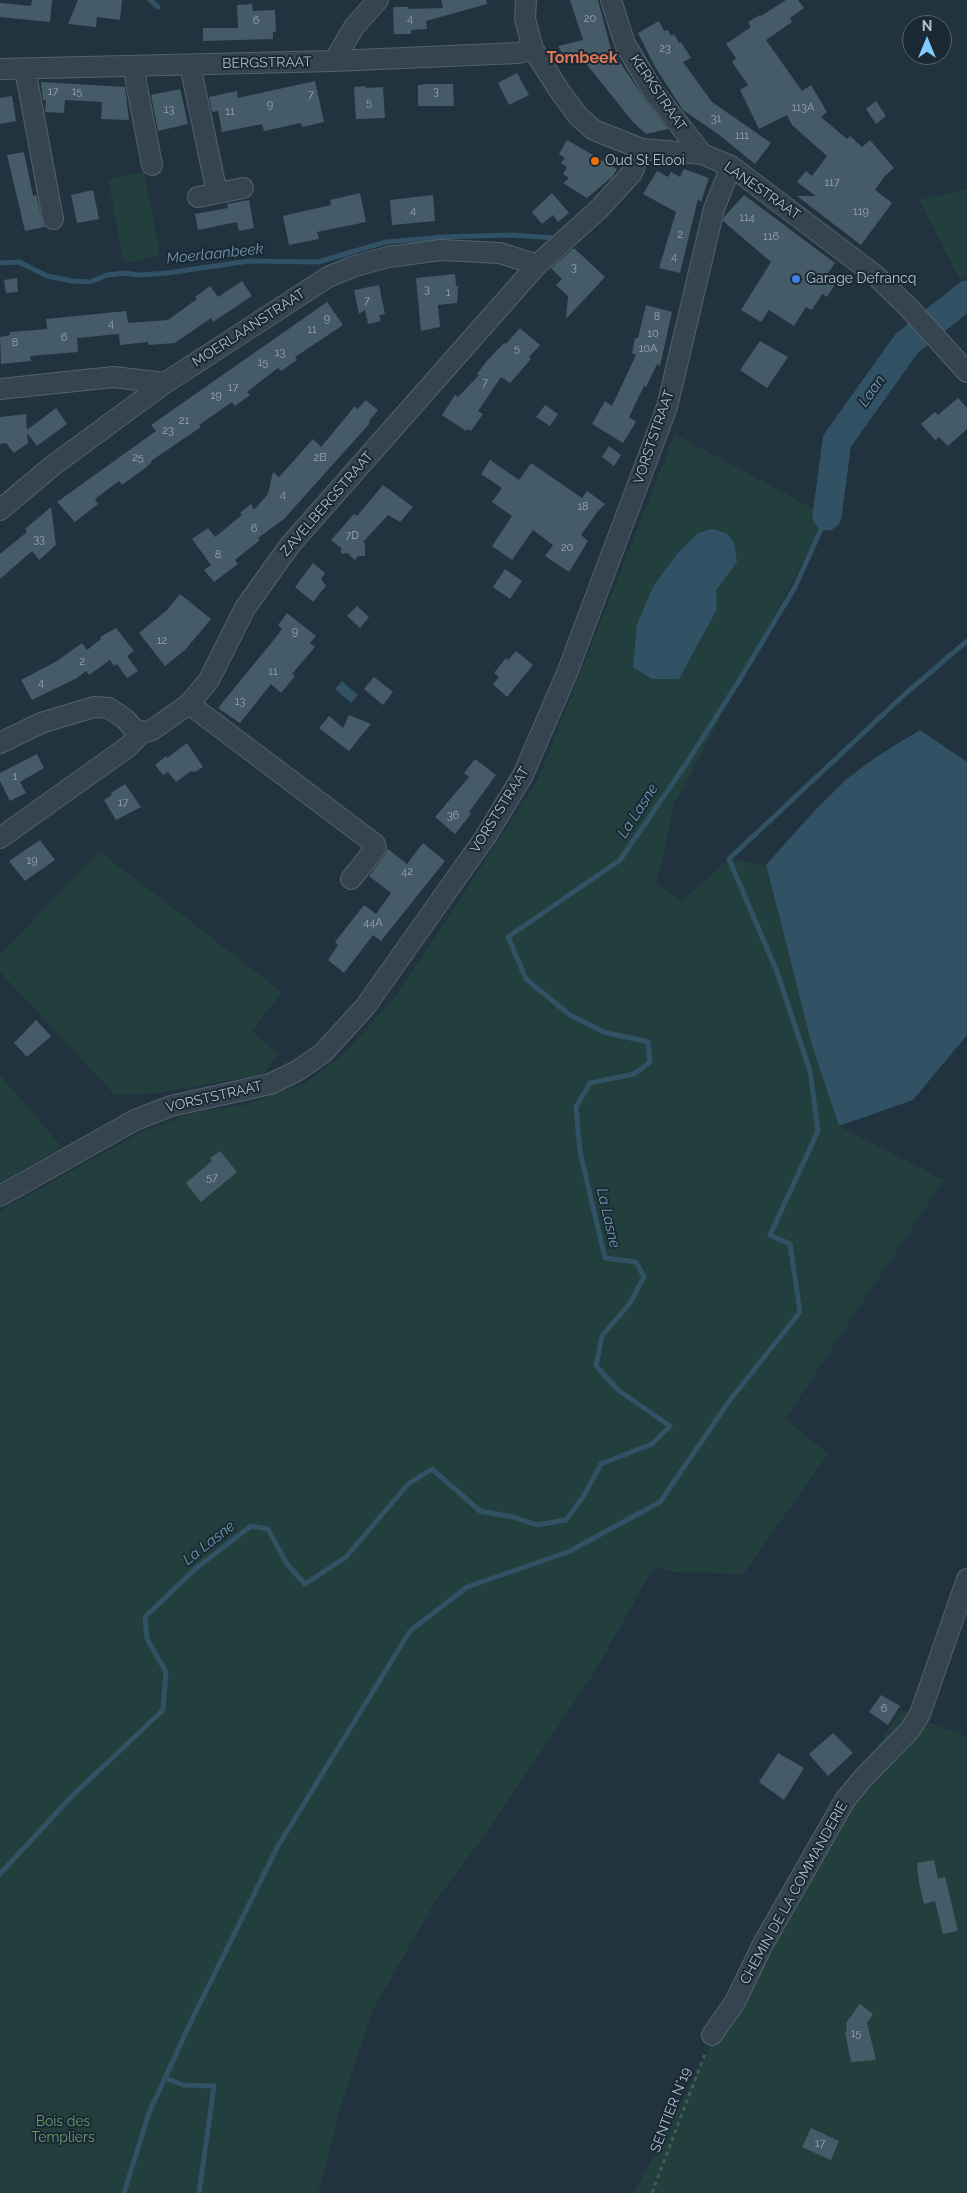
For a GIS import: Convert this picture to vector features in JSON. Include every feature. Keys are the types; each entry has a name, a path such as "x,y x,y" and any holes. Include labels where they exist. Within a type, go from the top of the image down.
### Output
{"street":[{"path":"334,61 354,27 378,0"},
{"name":"LANESTRAAT","path":"512,0 516,10 525,9 533,49 558,90 578,116 594,130 642,149 702,154 731,166 875,275 910,309 967,372"},
{"name":"KERKSTRAAT","path":"611,0 625,44 653,91 702,154"},
{"name":"BERGSTRAAT","path":"0,69 334,61 518,53 533,49"},
{"path":"190,64 208,195 243,188"},
{"path":"136,66 136,82 152,165"},
{"path":"25,69 53,219"},
{"name":"ZAVELBERGSTRAAT","path":"0,838 129,746 142,732 152,730 189,704 209,680 245,608 290,545 537,265 599,209 632,173 642,149"},
{"name":"VORSTSTRAAT","path":"0,1196 136,1120 170,1106 270,1084 297,1071 323,1053 365,1008 486,836 524,775 567,673 667,407 714,209 731,166"},
{"name":"MOERLAANSTRAAT","path":"0,510 51,467 165,383 328,277 352,267 388,257 441,250 500,252 537,265"},
{"path":"0,389 113,377 165,383"},
{"path":"189,704 374,844 376,848 351,879"},
{"path":"0,743 41,723 94,707 109,708 125,718 136,730 142,732"},
{"name":"CHEMIN DE LA COMMANDERIE","path":"712,2035 735,2002 763,1944 845,1800 910,1730 921,1710 967,1578"}],"path":[{"name":"SENTIER N°19","path":"652,2193 712,2035"}],"green space":[{"path":"144,172 160,256 124,263 108,179"},
{"path":"967,189 967,276 960,280 919,200"},
{"name":"Bois des Templiers","path":"675,434 827,516 674,805 657,884 682,901 729,859 766,865 813,1049 839,1126 944,1180 785,1419 828,1454 743,1574 672,1572 654,1567 594,1673 491,1826 435,1902 372,2011 342,2103 318,2193 0,2193 0,1211 140,1133 195,1112 244,1105 306,1083 346,1052 397,995 538,780"},
{"path":"99,851 282,992 252,1031 278,1054 264,1074 159,1093 115,1095 0,972 0,955"},
{"path":"0,1075 62,1147 0,1183"},
{"path":"900,1711 967,1737 967,2193 634,2193 819,1838"}],"water":[{"path":"712,529 726,533 734,542 737,562 716,590 717,609 679,679 652,679 633,667 637,624 654,585 678,553 698,533"},
{"path":"342,681 358,695 351,703 335,689"},
{"path":"920,730 967,762 967,1035 913,1100 839,1126 813,1049 766,865 816,809 848,778 876,757"}],"building":[{"path":"32,0 52,0 50,22 0,17 0,3 31,6"},
{"path":"78,0 122,0 120,20 97,17 96,27 68,24"},
{"path":"441,0 486,0 487,4 426,21 427,29 411,30 411,34 394,34 393,7 408,7 408,9 443,8"},
{"path":"570,0 598,0 611,49 644,98 668,129 646,134 633,122 579,55 565,58 558,46 583,40"},
{"path":"786,0 798,0 804,8 790,18 792,22 766,40 802,91 811,85 827,112 821,117 847,139 850,136 862,147 870,140 894,168 884,177 875,190 892,203 861,245 797,196 816,196 797,182 806,171 812,176 827,156 792,125 787,115 759,129 740,90 748,85 732,62 736,58 726,44 751,27 748,22"},
{"path":"252,4 253,11 275,10 276,32 273,32 273,39 203,41 203,28 238,28 237,5"},
{"path":"659,21 664,31 668,30 671,36 674,34 679,43 681,42 691,58 683,62 712,102 771,143 755,164 718,134 683,110 655,67 638,33"},
{"path":"517,73 529,95 509,105 498,83"},
{"path":"315,81 324,122 302,127 301,123 264,131 262,124 222,132 218,111 212,112 209,97 237,91 238,98"},
{"path":"41,82 125,87 129,120 101,119 102,102 65,100 64,113 45,112 46,100 43,100"},
{"path":"453,84 454,106 418,106 418,85"},
{"path":"366,86 366,88 383,87 385,118 356,119 354,87"},
{"path":"180,89 188,124 158,131 151,95"},
{"path":"12,96 16,121 0,124 0,98"},
{"path":"876,101 886,116 876,124 866,109"},
{"path":"567,140 617,169 613,176 587,198 563,183 569,178 563,174 567,167 561,163 565,158 559,154"},
{"path":"24,152 33,196 36,195 44,227 25,231 7,155"},
{"path":"684,169 709,178 701,202 698,199 680,273 659,268 676,212 643,194 657,171 668,177 671,172 680,177"},
{"path":"93,190 99,219 77,223 71,195"},
{"path":"360,193 366,222 317,232 319,239 289,245 283,216 331,205 330,200"},
{"path":"552,193 569,213 558,222 553,215 542,224 532,212"},
{"path":"433,195 435,221 392,225 390,200"},
{"name":"Garage Defrancq","path":"744,195 835,263 826,276 836,283 827,297 822,294 812,310 806,307 794,326 769,310 761,322 741,310 771,262 723,221 724,217"},
{"path":"249,200 254,228 239,231 237,222 198,230 195,214 228,208 227,204"},
{"path":"574,248 605,277 566,319 568,296 556,285 562,279 551,268"},
{"path":"455,274 456,286 458,286 457,303 438,305 440,327 421,331 416,278"},
{"path":"17,278 18,292 6,293 4,280"},
{"path":"242,281 252,296 213,322 211,318 175,343 149,345 148,342 120,345 119,334 77,338 78,352 30,356 31,361 1,364 0,337 10,335 10,332 47,329 46,319 126,311 128,323 168,320 197,299 195,297 210,286 218,297"},
{"path":"379,285 385,314 379,315 381,321 368,324 365,310 359,314 354,290"},
{"path":"327,302 343,325 295,357 297,360 281,371 278,368 247,392 250,395 235,406 232,402 199,425 201,427 151,461 144,469 122,485 119,481 95,499 98,504 75,522 57,502 156,431 151,425"},
{"path":"646,305 672,312 660,366 657,364 629,417 636,422 623,443 592,424 605,401 612,406 636,355 632,353 635,338 638,338"},
{"path":"520,328 540,345 529,357 531,359 510,383 501,377 478,411 483,414 471,431 468,429 466,431 442,415 455,395 458,397 479,375 477,374 486,362"},
{"path":"760,341 788,357 767,388 740,370"},
{"path":"958,398 967,408 967,429 948,446 939,437 935,440 921,424 935,412 938,415"},
{"path":"366,400 378,410 369,421 370,423 284,519 258,538 260,540 235,560 238,564 214,582 204,570 211,565 192,539 208,528 215,537 242,515 240,513 251,504 254,510 268,494 273,472 279,477 313,439 321,447 355,406 357,409"},
{"path":"545,405 558,414 550,426 536,417"},
{"path":"56,408 67,424 37,446 27,433 28,443 14,453 6,443 0,444 0,417 26,414 27,430"},
{"path":"609,446 621,455 614,466 602,457"},
{"path":"490,460 519,480 531,463 582,498 587,491 605,504 581,535 588,541 569,572 545,556 553,545 533,530 512,560 492,546 512,516 492,502 502,488 481,474"},
{"path":"383,485 413,507 400,522 388,515 363,542 365,543 365,556 358,556 355,560 347,553 341,554 341,548 331,540 354,514 357,516"},
{"path":"51,507 56,545 39,560 32,551 0,579 0,554 27,532 25,529"},
{"path":"313,563 325,573 321,579 326,586 313,602 295,587"},
{"path":"505,569 522,581 510,599 493,587"},
{"path":"180,594 211,619 185,650 165,666 139,633 167,610"},
{"path":"357,606 369,617 360,628 347,616"},
{"path":"287,613 316,636 310,643 315,647 292,674 295,676 281,693 271,684 240,723 218,708 282,629 278,625"},
{"path":"116,628 134,651 127,656 138,671 127,678 117,664 114,666 110,660 89,675 86,671 77,678 32,700 21,680 57,661 82,643 87,650 101,639 100,637"},
{"path":"516,651 533,665 507,697 493,684 499,677 494,673 506,658 508,660"},
{"path":"374,677 393,692 383,705 364,689"},
{"path":"349,715 371,724 349,751 319,728 329,716 343,728"},
{"path":"187,743 203,767 195,772 191,771 176,782 168,772 163,775 155,765"},
{"path":"37,754 44,768 20,782 26,793 10,801 0,781 0,773"},
{"path":"475,759 496,775 469,812 471,814 455,834 435,817 469,777 464,773"},
{"path":"125,784 141,807 116,820 104,800"},
{"path":"40,840 55,860 25,881 9,861"},
{"path":"423,843 445,861 381,941 373,935 344,973 328,960 338,945 335,942 364,905 376,914 391,893 369,876 388,849 407,864"},
{"path":"36,1020 51,1036 27,1057 14,1043"},
{"path":"220,1151 237,1172 201,1202 186,1183 212,1161 210,1158"},
{"path":"881,1695 900,1706 888,1725 869,1712"},
{"path":"833,1733 853,1753 828,1776 809,1754"},
{"path":"778,1753 804,1768 784,1800 759,1782"},
{"path":"934,1860 938,1879 945,1877 958,1931 943,1934 935,1901 924,1904 917,1863"},
{"path":"860,2004 873,2014 867,2023 876,2060 851,2062 845,2032 847,2031 846,2023"},
{"path":"811,2128 839,2141 831,2160 802,2147"}],"waterway":[{"path":"150,0 158,7"},
{"name":"Moerlaanbeek","path":"0,263 19,262 47,276 90,282 107,275 167,273 249,261 318,262 386,242 442,237 512,235 555,238"},
{"name":"Laan","path":"827,516 837,441 907,343 967,295"},
{"name":"La Lasne","path":"0,1874 73,1795 163,1710 166,1672 147,1639 145,1617 195,1569 251,1526 268,1529 287,1564 305,1584 346,1557 408,1484 432,1469 480,1511 513,1517 537,1525 566,1520 583,1497 601,1464 652,1444 670,1426 618,1390 596,1366 602,1336 630,1303 644,1277 636,1262 605,1258 580,1152 576,1107 590,1083 634,1074 650,1062 648,1042 604,1032 570,1015 526,979 508,937 620,860 688,761 740,679 795,587 827,516"},
{"path":"124,2193 149,2113 193,2017 278,1846 410,1631 467,1587 568,1552 660,1502 730,1400 800,1312 790,1244 770,1235 818,1131 810,1071 777,972 729,859 905,694 967,641"},
{"path":"165,2078 183,2085 214,2086 199,2193"}],"place":[{"name":"Oud St Elooi","path":"595,161"},
{"name":"Garage Defrancq","path":"796,279"}],"district":[{"name":"Tombeek","path":"582,58"}]}
